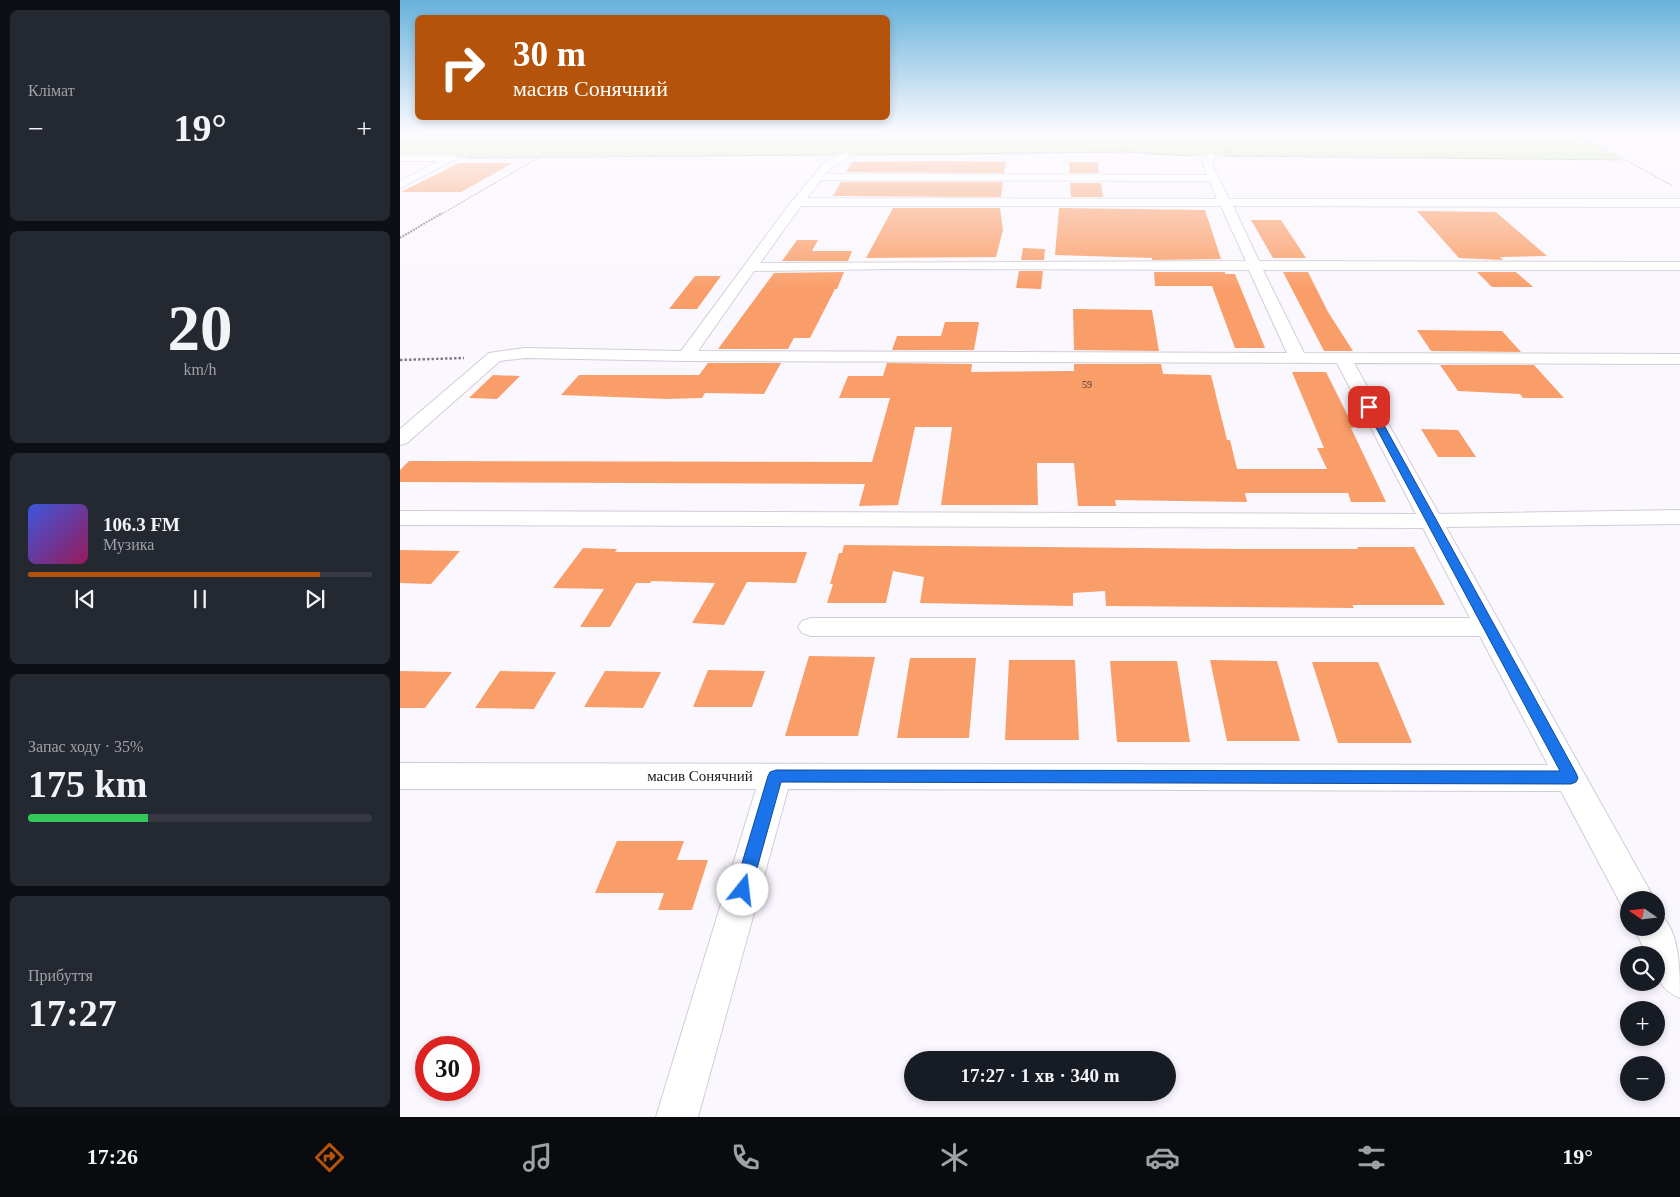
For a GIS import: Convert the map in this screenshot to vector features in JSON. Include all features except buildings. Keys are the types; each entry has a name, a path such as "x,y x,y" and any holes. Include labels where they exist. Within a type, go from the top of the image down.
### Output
{"street":[{"path":"686,356 750,267 812,186"},
{"path":"1217,186 1298,359"},
{"path":"800,202 1680,204"},
{"path":"750,267 890,265 1680,266"},
{"path":"400,439 495,357 525,353 686,356 1680,359"},
{"path":"1342,359 1632,891"},
{"path":"400,518 1431,521 1680,517"},
{"path":"811,627 1489,627"},
{"name":"масив Сонячний","path":"400,776 1571,778"},
{"path":"677,1117 776,776"},
{"path":"1656,936 1680,979"}],"path":[{"path":"400,238 489,186"},
{"path":"400,360 495,357"}],"route":[{"path":"743,890 776,776 1571,778 1369,407"}]}
